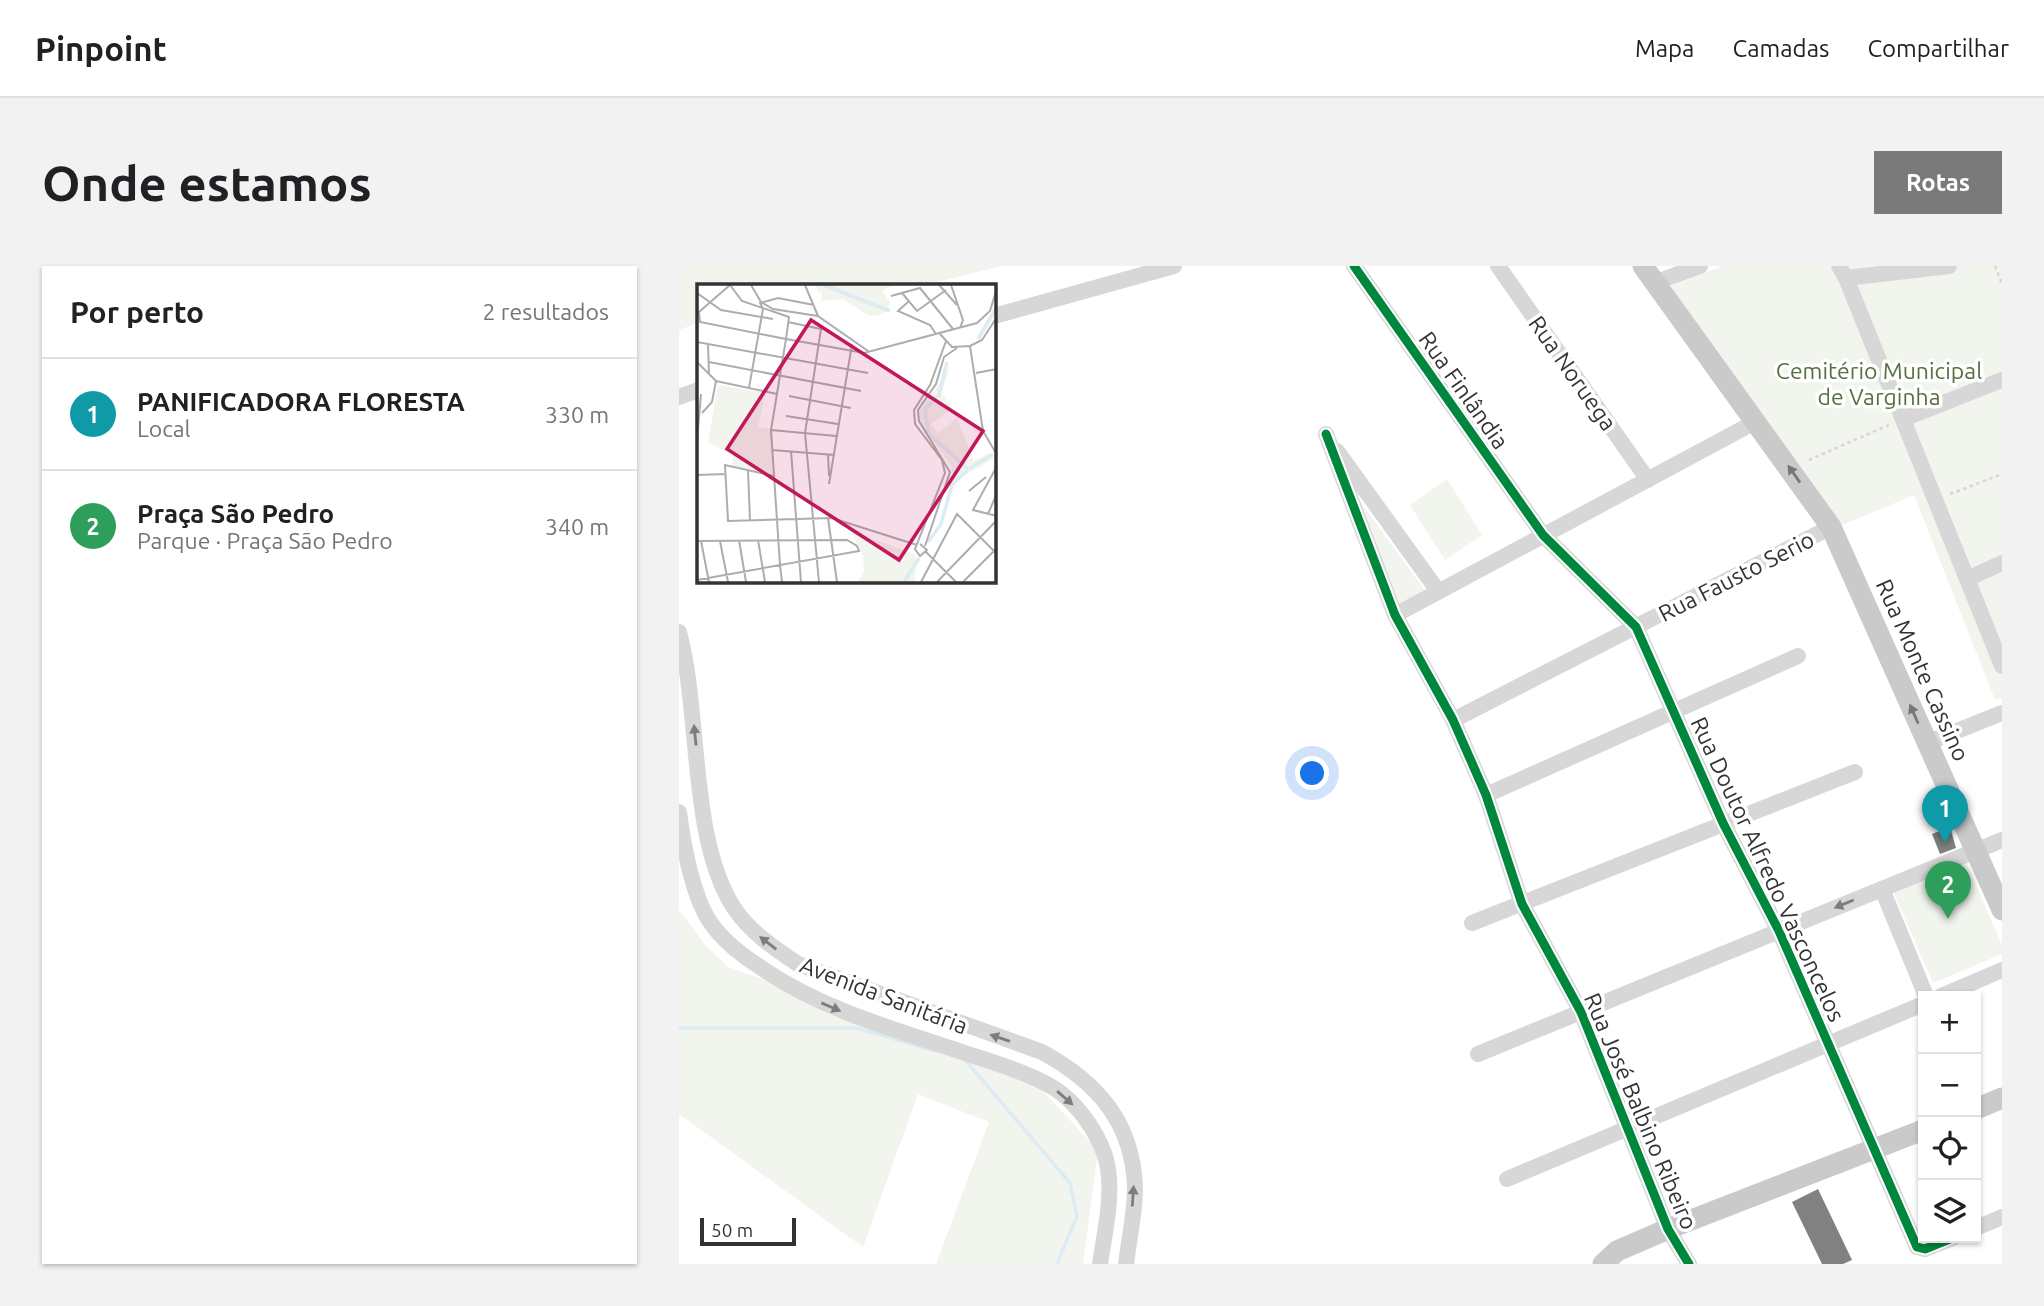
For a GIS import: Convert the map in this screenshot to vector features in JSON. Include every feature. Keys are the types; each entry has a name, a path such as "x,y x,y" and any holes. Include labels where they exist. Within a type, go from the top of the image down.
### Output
{"main road":[{"name":"Rua Monte Cassino","path":"1648,275 1757,421 1831,527 2002,910"},
{"path":"1981,1107 2002,1098"},
{"path":"1603,1264 1617,1251 1668,1229 1918,1132"}],"street":[{"path":"996,316 1174,266"},
{"name":"Rua Finlândia","path":"1354,266 1543,536"},
{"name":"Rua Noruega","path":"1498,266 1648,480"},
{"path":"1648,275 1700,266"},
{"path":"1949,266 1843,272 2002,666"},
{"path":"1903,419 2002,380"},
{"path":"679,384 697,389"},
{"path":"679,397 697,389"},
{"path":"1395,615 1757,421"},
{"name":"Rua José Balbino Ribeiro","path":"1438,591 1326,434 1395,615 1453,720 1486,795 1522,904 1581,1012 1668,1229 1689,1264"},
{"name":"Rua Fausto Serio","path":"1453,720 1831,527"},
{"name":"Rua Doutor Alfredo Vasconcelos","path":"1543,536 1636,626 1723,823 1779,931 1917,1247 1925,1249 1940,1243"},
{"path":"1967,579 2002,564"},
{"name":"Avenida Sanitária","path":"679,632 688,666 702,806 717,873 734,908 763,940 798,964 1042,1052 1071,1068 1100,1092 1125,1134 1135,1188 1126,1264"},
{"path":"1486,795 1798,656"},
{"path":"1927,743 2002,713"},
{"path":"1472,923 1855,772"},
{"name":"Avenida Sanitária","path":"679,812 684,848 701,906 715,929 741,955 794,990 837,1010 999,1065 1060,1092 1085,1117 1104,1153 1108,1172 1100,1264"},
{"path":"1478,1054 2002,840"},
{"path":"1882,889 1924,991"},
{"path":"1953,991 2002,970"},
{"path":"1507,1178 1918,1006"},
{"path":"1981,1226 2002,1217"}],"path":[{"path":"1995,266 2002,284"},
{"path":"1809,460 1903,419"},
{"path":"1935,500 2002,474"}],"green space":[{"path":"679,266 1002,266 929,284 697,284 697,323 679,330"},
{"name":"Cemitério Municipal de Varginha","path":"1723,266 2002,266 2002,698 1995,700 1914,495 1835,528 1671,286"},
{"path":"1447,479 1482,535 1445,560 1410,505"},
{"path":"1353,492 1426,592 1399,604"},
{"path":"1966,862 2002,945 2002,954 1933,983 1894,893"},
{"path":"679,910 706,946 728,967 1024,1071 1098,1150 1083,1264 936,1264 989,1122 918,1094 863,1247 679,1114"}],"building":[{"path":"1950,827 1956,848 1940,854 1932,834"},
{"path":"1818,1189 1852,1260 1843,1264 1822,1264 1792,1202"}],"waterway":[{"path":"679,1028 857,1028 935,1051"},
{"path":"966,1061 1070,1183 1077,1216 1057,1264"}],"cycle path":[{"path":"1354,266 1543,535 1636,627 1723,823 1779,931 1917,1247 1925,1249 1940,1243"},
{"path":"1326,434 1395,615 1453,720 1486,795 1522,904 1581,1012 1668,1229 1689,1264"}],"place":[{"name":"PANIFICADORA FLORESTA","path":"1945,843"},
{"name":"Praça São Pedro","path":"1948,919"}]}
